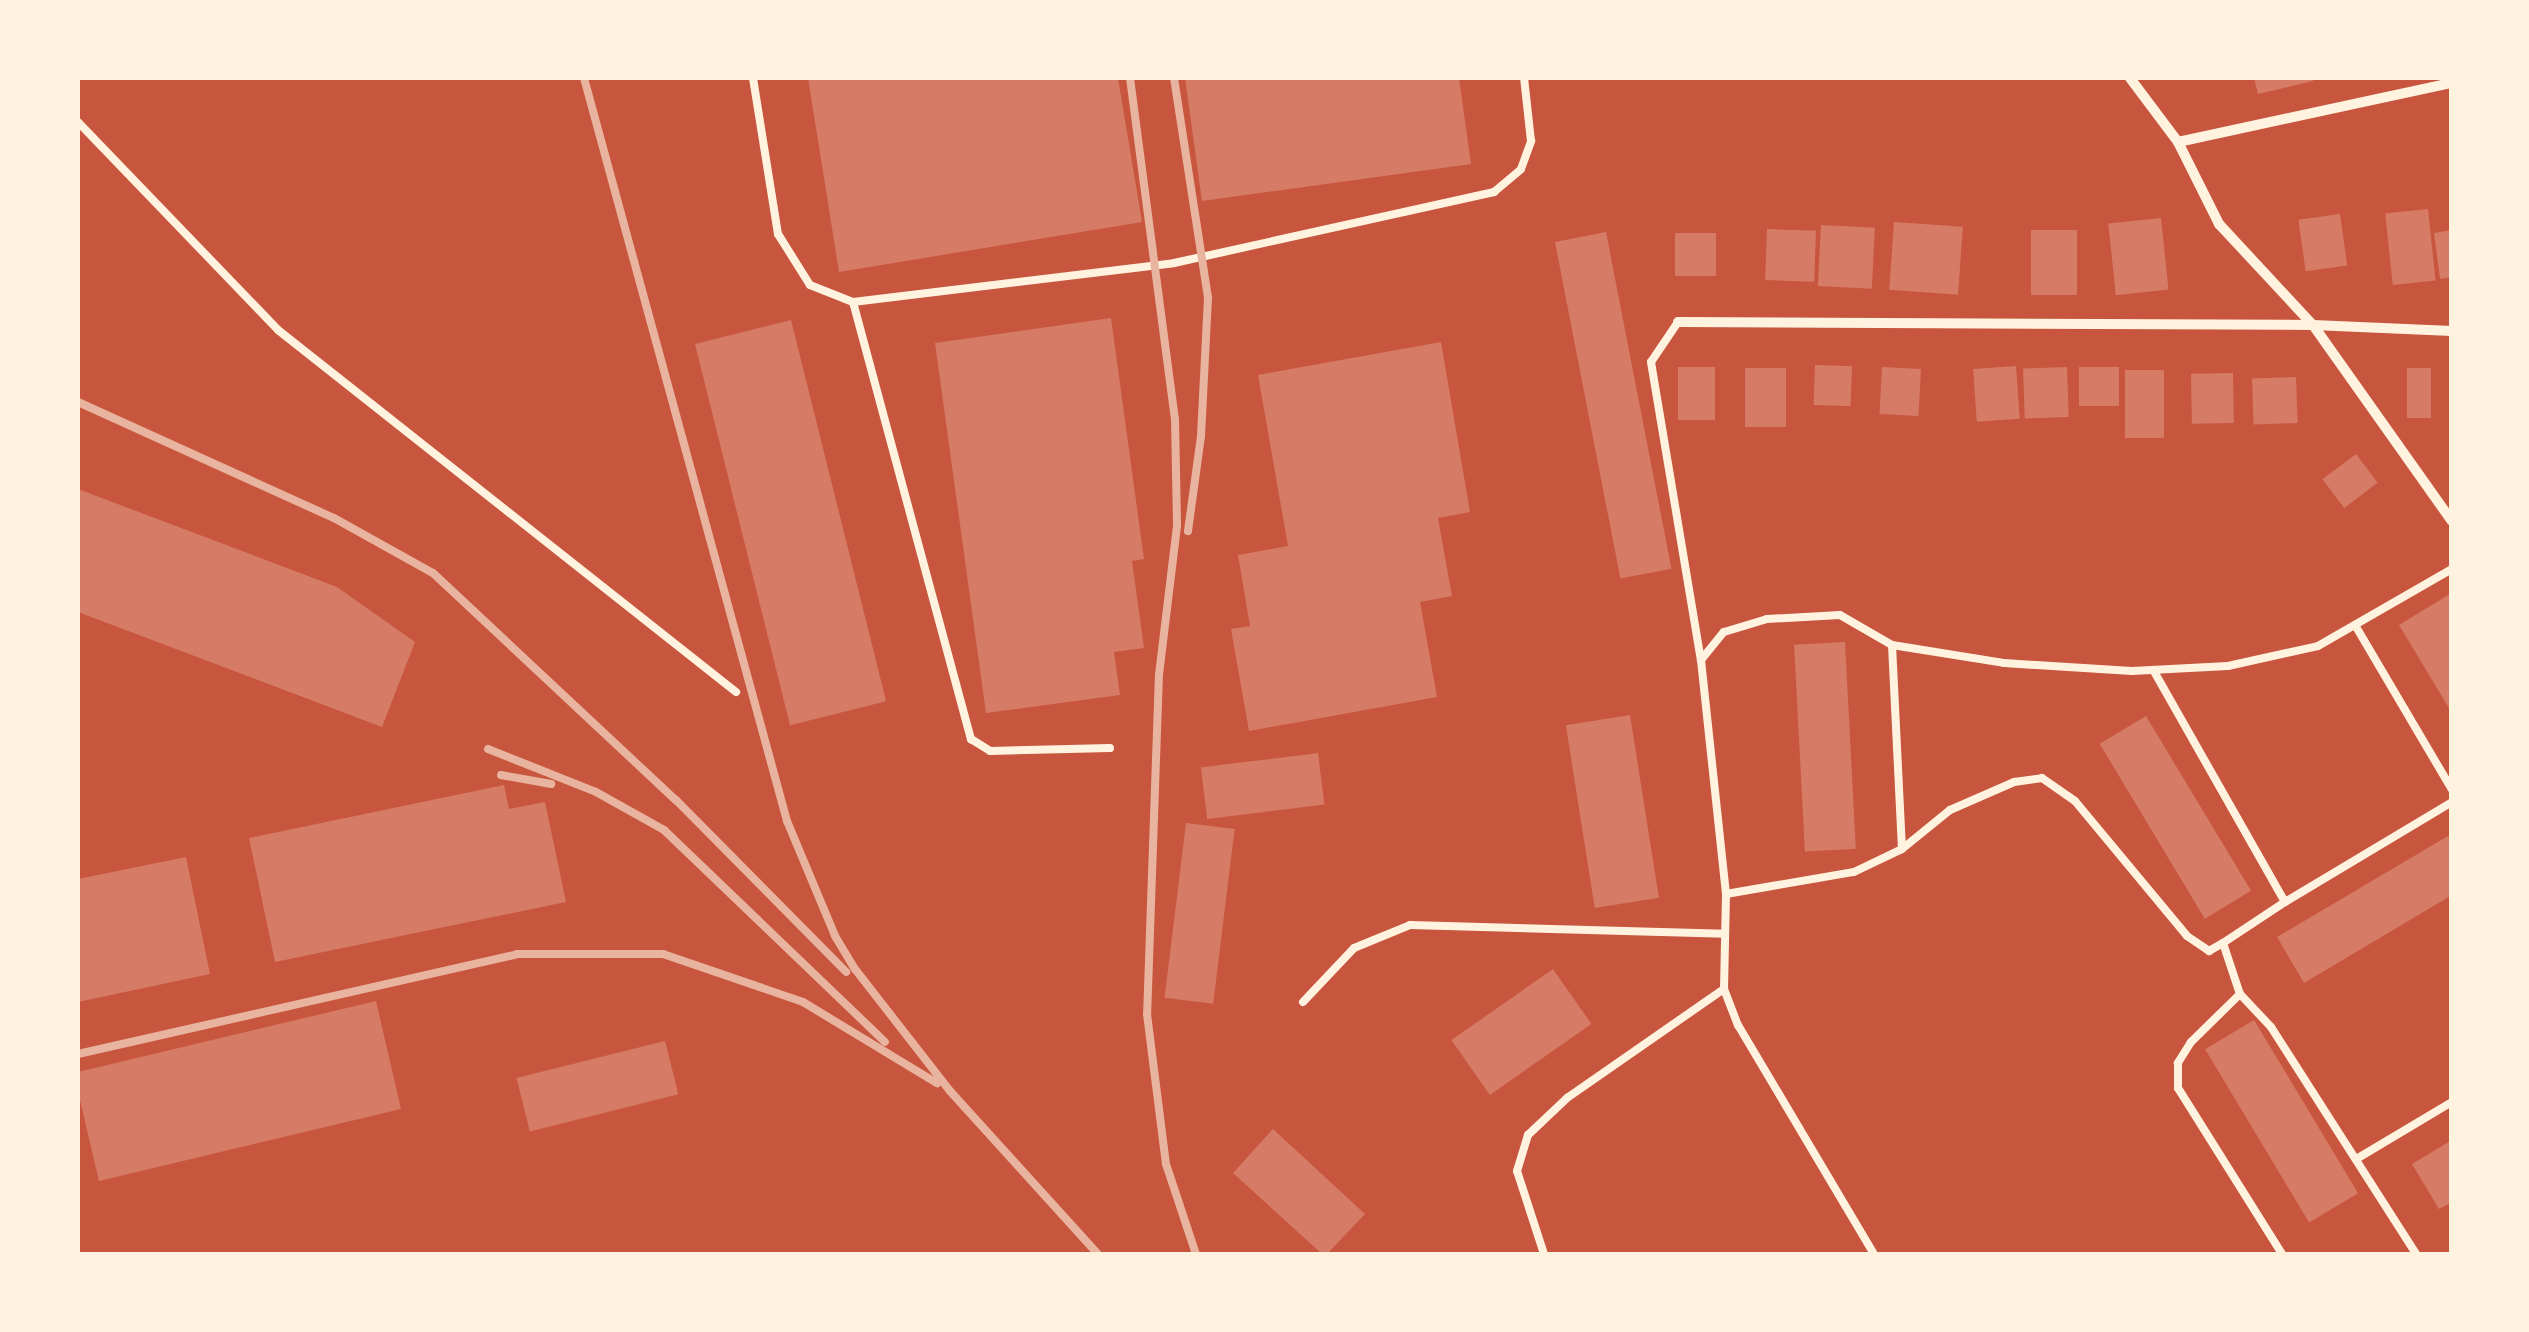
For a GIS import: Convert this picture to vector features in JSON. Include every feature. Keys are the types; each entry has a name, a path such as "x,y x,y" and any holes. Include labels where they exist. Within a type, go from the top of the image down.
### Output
{"street":[{"path":"2130,78 2178,142 2219,224 2313,326 2452,521"},
{"path":"2178,142 2452,83"},
{"path":"1678,322 2313,326 2452,332"}],"lane":[{"path":"753,78 778,234 810,285 854,302 1174,263 1494,192 1521,169 1531,141 1524,78"},
{"path":"78,122 278,330 736,692"},
{"path":"854,302 971,738 990,751 1110,748"},
{"path":"1678,322 1651,362 1701,660 1726,894 1724,989 1738,1025 1874,1254"},
{"path":"1701,660 1724,632 1768,619 1840,615 1892,645 2004,663 2153,670 2228,666 2318,646 2452,569"},
{"path":"2355,625 2452,790"},
{"path":"1892,645 1902,849"},
{"path":"2153,670 2286,902"},
{"path":"1726,894 1854,872 1902,849 1950,810 2014,782 2042,778 2074,801 2187,936 2209,950 2452,802"},
{"path":"1303,1002 1354,948 1410,925 1726,934"},
{"path":"2224,944 2240,994 2271,1026 2416,1254"},
{"path":"1544,1254 1516,1171 1528,1135 1567,1098 1724,989"},
{"path":"2240,994 2191,1042 2178,1063 2178,1088 2282,1254"},
{"path":"2358,1158 2452,1102"}],"building":[{"path":"808,78 1118,78 1142,222 839,272"},
{"path":"1185,78 1459,78 1471,164 1202,201"},
{"path":"2254,78 2312,78 2313,81 2258,94"},
{"path":"2428,209 2436,281 2393,285 2385,213"},
{"path":"2340,214 2347,265 2306,271 2298,220"},
{"path":"2161,218 2169,290 2116,295 2108,224"},
{"path":"1894,222 1963,227 1958,295 1889,290"},
{"path":"1821,225 1875,228 1872,289 1818,286"},
{"path":"1767,229 1816,231 1814,282 1765,280"},
{"path":"2031,230 2077,230 2077,295 2031,295"},
{"path":"2452,230 2452,277 2440,279 2434,233"},
{"path":"1606,232 1671,569 1620,579 1555,242"},
{"path":"1675,233 1716,233 1716,276 1675,276"},
{"path":"1111,318 1144,559 1132,561 1144,648 1114,652 1120,695 986,713 935,343"},
{"path":"791,320 886,701 790,725 695,344"},
{"path":"1441,342 1470,512 1438,518 1452,596 1420,602 1437,697 1249,731 1231,629 1250,626 1238,555 1288,546 1258,375"},
{"path":"1815,365 1852,366 1851,406 1814,405"},
{"path":"2016,366 2020,419 1977,422 1973,369"},
{"path":"1678,367 1715,367 1715,420 1678,420"},
{"path":"1882,367 1921,369 1918,416 1880,414"},
{"path":"2067,367 2069,417 2025,419 2023,369"},
{"path":"2079,367 2119,367 2119,406 2079,406"},
{"path":"1745,368 1786,368 1786,427 1745,427"},
{"path":"2407,368 2431,368 2431,418 2407,418"},
{"path":"2125,370 2164,370 2164,438 2125,438"},
{"path":"2233,373 2234,423 2192,424 2191,374"},
{"path":"2296,377 2298,423 2254,425 2252,379"},
{"path":"2356,454 2378,483 2344,508 2322,479"},
{"path":"78,489 337,587 415,642 382,727 78,612"},
{"path":"2452,596 2452,713 2399,625"},
{"path":"1845,642 1856,849 1805,851 1794,645"},
{"path":"1630,715 1659,898 1595,908 1566,725"},
{"path":"2146,716 2251,891 2205,919 2100,744"},
{"path":"1318,753 1324,805 1207,819 1201,767"},
{"path":"504,785 509,809 545,802 566,902 275,962 249,838"},
{"path":"1186,823 1235,829 1213,1004 1165,998"},
{"path":"2448,836 2452,842 2452,895 2304,983 2277,937"},
{"path":"186,857 210,974 78,1002 78,879"},
{"path":"1553,969 1591,1024 1490,1095 1451,1040"},
{"path":"376,1001 401,1109 99,1181 78,1092 78,1072"},
{"path":"2254,1020 2358,1193 2309,1223 2205,1049"},
{"path":"665,1041 678,1094 530,1131 517,1078"},
{"path":"1273,1129 1365,1214 1327,1254 1322,1254 1233,1173"},
{"path":"2452,1140 2452,1202 2439,1209 2412,1164"}],"railway":[{"path":"584,78 787,821 835,936 855,969 950,1091 1098,1254"},
{"path":"1130,78 1175,419 1177,526 1159,674 1147,1014 1166,1164 1196,1254"},
{"path":"1174,78 1208,298 1201,436 1188,531"},
{"path":"78,402 334,518 433,573 676,800 846,972"},
{"path":"488,749 596,792 664,830 885,1042"},
{"path":"501,775 551,784"},
{"path":"78,1054 517,954 663,954 803,1002 937,1083"}]}
